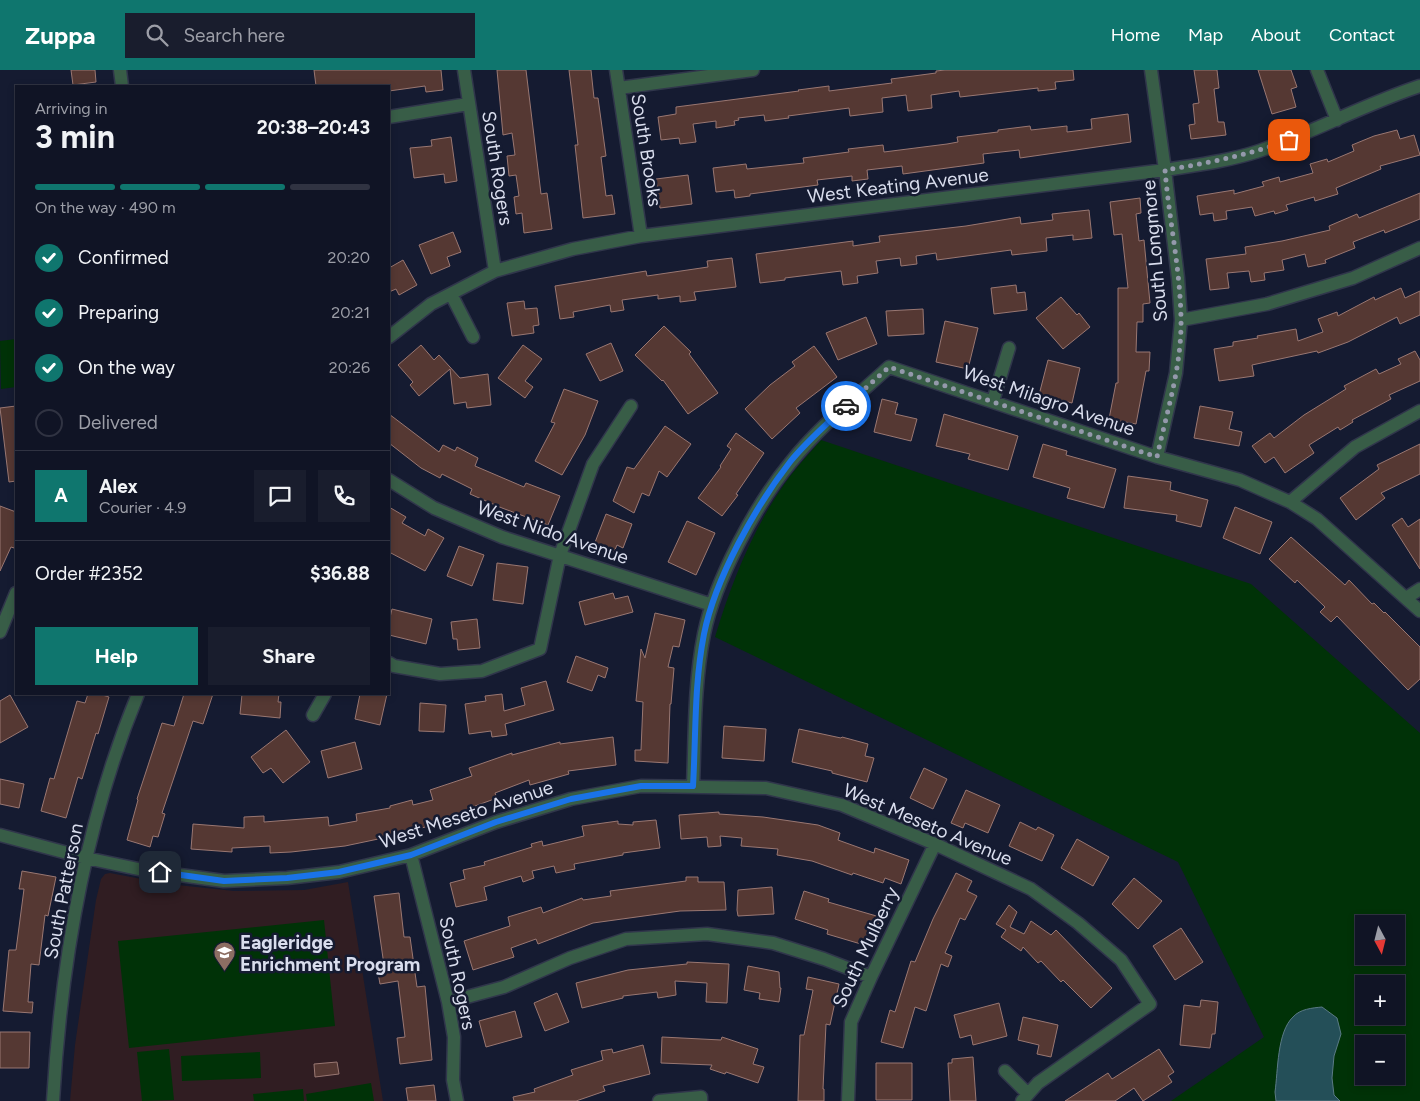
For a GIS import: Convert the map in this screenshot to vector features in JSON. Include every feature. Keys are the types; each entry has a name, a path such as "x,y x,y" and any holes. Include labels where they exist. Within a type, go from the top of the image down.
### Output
{"street":[{"path":"120,70 122,85"},
{"name":"South Rogers","path":"464,70 495,271"},
{"name":"South Brooks","path":"616,70 641,236"},
{"path":"618,88 753,70"},
{"name":"South Longmore","path":"1151,70 1178,278 1181,320 1176,372 1157,457"},
{"path":"1317,70 1337,120"},
{"name":"West Keating Avenue","path":"390,336 431,304 495,271 573,249 641,236 1165,170 1227,159 1257,152 1289,140 1420,86"},
{"path":"390,117 468,104"},
{"path":"1181,320 1267,304 1353,278 1420,248"},
{"path":"451,294 474,337"},
{"path":"993,401 1009,348"},
{"name":"West Milagro Avenue","path":"712,605 744,534 790,462 812,438 889,367 1157,457 1240,480 1290,502 1317,519 1420,611"},
{"path":"390,664 394,666 440,674 482,671 540,649 560,555 593,464 631,406"},
{"path":"1290,502 1354,447 1420,411"},
{"name":"West Nido Avenue","path":"390,481 434,508 502,537 712,605"},
{"path":"1406,598 1420,589"},
{"path":"0,632 15,595"},
{"path":"693,786 698,672 704,632 712,605"},
{"name":"South Patterson","path":"53,1101 55,1064 69,948 86,858 103,790 138,695"},
{"path":"313,715 323,695"},
{"name":"West Meseto Avenue","path":"0,835 86,858 143,870 224,881 287,878 339,872 411,855 496,822 571,799 641,786 766,788 842,805 935,844 1031,889 1078,923 1121,960 1150,1004 1038,1083 1025,1098"},
{"name":"South Mulberry","path":"848,1101 851,1022 870,977 935,844"},
{"name":"South Rogers","path":"411,855 448,1002 454,1037 453,1080 457,1101"},
{"path":"448,1002 504,987 570,958 626,939 698,934 773,943 824,959 870,977"},
{"path":"1005,1071 1025,1098"},
{"path":"659,1101 701,1099"}],"shaded area":[{"name":"Eagleridge Enrichment Program","path":"110,873 168,884 234,891 304,890 348,882 383,1101 70,1101 75,1045 96,900 101,879 105,874"},
{"path":"1322,1007 1337,1018 1341,1034 1334,1056 1332,1078 1334,1095 1340,1101 1276,1101 1275,1092 1279,1052 1284,1032 1293,1017 1299,1012"}],"green space":[{"path":"15,339 15,387 1,389 0,341"},
{"path":"821,440 1251,584 1420,733 1420,1101 1171,1101 1264,1037 1178,862 715,637 729,594 746,553 766,513 794,471"},
{"path":"324,920 335,1026 129,1048 118,941"},
{"path":"169,1049 174,1100 142,1101 137,1052"},
{"path":"260,1052 261,1078 182,1081 181,1056"},
{"path":"371,1083 374,1101 307,1101 306,1094"},
{"path":"303,1089 304,1101 254,1101 253,1094"}],"building":[{"path":"71,70 95,70 96,82 73,85"},
{"path":"314,70 441,70 443,90 426,92 425,86 390,91 390,85 316,85"},
{"path":"497,70 526,70 541,194 547,193 552,229 524,233 522,213 516,214 514,197 519,196 516,175 509,176 507,156 515,155 512,133 503,135"},
{"path":"569,70 591,70 594,98 598,98 606,156 601,157 606,196 612,195 615,214 583,218 575,145 578,145"},
{"path":"945,70 1073,70 1074,80 1055,82 1056,89 1038,91 1038,88 960,97 959,91 931,95 932,108 908,111 906,95 882,98 883,112 850,116 849,108 765,121 764,115 738,118 739,120 734,121 735,125 716,128 716,121 693,124 696,142 680,144 679,138 661,140 658,117 676,114 676,107 829,86 829,91 892,83 891,79"},
{"path":"1194,70 1217,70 1219,88 1214,89 1218,122 1224,122 1226,135 1191,139 1189,125 1195,124 1193,104 1199,103"},
{"path":"1258,70 1291,70 1297,87 1291,89 1296,107 1272,114"},
{"path":"1128,114 1131,142 1020,158 1019,150 983,154 984,163 903,174 902,166 867,170 868,179 852,181 852,176 817,180 818,185 750,194 750,196 735,198 734,190 716,192 713,168 746,164 747,169 804,163 803,158 849,152 848,149 883,145 884,152 947,144 958,142 957,137 1030,126 1031,130 1067,126 1067,132 1092,129 1091,119"},
{"path":"1397,130 1400,139 1414,135 1420,155 1380,166 1381,169 1336,188 1338,194 1315,201 1314,197 1286,205 1288,210 1275,214 1274,211 1255,216 1252,207 1226,211 1227,219 1214,221 1213,213 1200,215 1197,196 1234,190 1234,194 1264,186 1262,182 1279,177 1280,182 1313,173 1310,164 1327,159 1328,162 1354,151 1352,145 1374,136"},
{"path":"451,137 457,181 445,183 444,174 414,178 410,148 432,146 431,140"},
{"path":"688,175 692,204 660,208 656,179"},
{"path":"1420,193 1420,219 1385,233 1384,230 1353,242 1355,248 1325,260 1326,263 1308,267 1305,254 1282,260 1284,270 1264,273 1265,280 1251,282 1249,271 1227,273 1229,288 1210,290 1206,259 1246,254 1245,247 1330,230 1329,226 1357,214 1359,218"},
{"path":"1140,198 1141,213 1136,214 1139,241 1144,240 1150,303 1143,304 1143,322 1137,322 1136,352 1150,352 1149,371 1146,371 1136,424 1109,419 1116,383 1118,383 1118,288 1128,288 1122,234 1114,235 1110,202"},
{"path":"1089,210 1092,238 1073,240 1073,235 1046,238 1047,251 1012,255 1011,250 937,260 936,253 916,256 917,264 901,266 900,258 876,261 878,273 857,276 858,283 843,285 841,271 760,283 756,254 853,241 853,246 880,242 879,236 966,226 1020,217 1021,224 1053,220 1052,214"},
{"path":"453,232 461,252 447,257 450,266 431,274 419,245"},
{"path":"732,258 736,287 694,292 696,300 680,302 680,296 658,299 658,295 622,300 624,310 611,312 610,305 573,312 574,317 560,319 555,286 646,271 647,276 708,267 707,261"},
{"path":"403,260 417,285 399,295 396,289 390,292 390,267"},
{"path":"1016,285 1017,293 1025,292 1027,310 994,314 991,288"},
{"path":"1401,288 1405,298 1420,291 1420,315 1400,324 1397,317 1348,342 1318,353 1317,351 1252,365 1254,376 1219,381 1214,349 1233,346 1233,342 1258,338 1257,336 1296,329 1298,341 1323,332 1318,319 1337,312 1338,316 1374,297 1375,300"},
{"path":"1061,297 1077,315 1079,313 1090,327 1063,349 1036,318"},
{"path":"524,301 525,309 537,308 539,325 533,326 534,333 512,336 507,303"},
{"path":"923,309 924,334 888,336 886,311"},
{"path":"866,317 877,344 838,360 826,333"},
{"path":"945,321 978,328 968,369 936,362"},
{"path":"664,326 691,352 689,354 718,393 688,414 663,380 635,355"},
{"path":"611,343 623,371 600,381 586,354"},
{"path":"421,345 434,360 439,355 460,378 488,374 491,405 467,408 466,402 454,404 450,369 419,396 410,385 413,382 398,365"},
{"path":"523,345 542,359 525,381 533,387 525,398 498,378"},
{"path":"814,346 837,377 796,408 800,413 772,439 745,409 770,385 795,366 792,362"},
{"path":"1415,351 1420,360 1420,381 1389,395 1391,399 1352,420 1353,422 1340,430 1338,427 1309,445 1314,453 1285,473 1274,457 1265,463 1252,446 1270,433 1274,438 1304,415 1346,389 1344,386 1376,369 1379,374 1401,364 1398,359"},
{"path":"1048,360 1080,368 1072,403 1039,395"},
{"path":"564,389 598,401 585,435 562,475 535,461 555,423 551,422"},
{"path":"882,399 898,403 895,414 917,419 911,441 874,432"},
{"path":"15,406 15,481 9,482 0,408"},
{"path":"1200,406 1233,412 1229,429 1242,432 1239,446 1194,438"},
{"path":"944,414 1018,436 1008,470 968,459 970,454 936,446"},
{"path":"390,415 439,452 443,445 455,451 457,447 478,458 475,466 524,487 526,483 560,496 548,525 470,494 472,489 442,474 440,478 421,468 390,444"},
{"path":"665,426 691,444 667,477 659,471 649,496 642,493 634,513 613,501 627,467 634,469"},
{"path":"736,433 764,453 736,494 738,495 722,516 698,498 721,467 731,449 727,446"},
{"path":"1043,444 1067,451 1066,455 1116,469 1104,508 1067,498 1070,488 1033,477"},
{"path":"1420,444 1420,474 1381,493 1385,498 1356,520 1340,498 1379,469 1377,465"},
{"path":"1128,476 1171,482 1170,490 1208,500 1201,527 1176,521 1177,515 1124,508"},
{"path":"0,506 15,512 15,545 14,548 11,547 0,571"},
{"path":"1235,507 1272,522 1260,554 1223,538"},
{"path":"390,508 406,517 402,523 425,536 428,529 444,538 425,571 390,553"},
{"path":"606,514 632,524 623,548 617,545 614,552 594,545"},
{"path":"1402,518 1408,527 1420,519 1420,569 1392,525"},
{"path":"687,521 715,533 696,575 668,562"},
{"path":"1291,537 1345,585 1349,580 1372,604 1374,603 1385,612 1420,647 1420,679 1408,690 1337,616 1331,622 1320,612 1325,607 1297,580 1295,583 1269,559"},
{"path":"459,546 484,555 472,586 447,576"},
{"path":"497,563 528,567 523,604 493,600"},
{"path":"613,593 615,599 628,596 633,612 585,625 579,602"},
{"path":"392,609 432,619 426,644 390,635"},
{"path":"655,613 685,620 679,647 673,646 668,667 674,668 670,704 668,763 635,761 635,750 641,750 643,702 636,701 641,649 645,658"},
{"path":"477,619 480,648 458,650 457,639 453,639 451,622"},
{"path":"576,656 608,668 605,678 598,675 592,691 567,682"},
{"path":"546,681 554,710 505,724 507,735 492,737 491,731 469,734 465,704 486,701 485,696 502,694 504,711 525,705 521,688"},
{"path":"10,695 28,727 0,743 0,701"},
{"path":"88,695 109,697 82,779 78,777 66,818 41,811 50,778 54,779 77,701 85,703"},
{"path":"184,695 213,695 203,724 193,721 162,813 165,814 158,837 153,836 150,847 127,840 137,799 162,723 174,726"},
{"path":"242,695 279,695 278,702 281,702 280,718 240,714"},
{"path":"360,695 387,695 380,725 355,719"},
{"path":"420,703 446,705 444,732 419,731"},
{"path":"724,726 766,729 764,761 722,758"},
{"path":"799,729 868,744 865,756 874,758 867,782 832,773 832,771 792,762"},
{"path":"286,730 310,762 283,783 271,768 263,773 251,757"},
{"path":"613,737 616,765 568,771 569,774 530,785 529,780 495,793 497,798 475,806 475,809 432,823 433,825 345,846 291,852 270,853 270,846 232,848 232,852 191,849 193,824 244,828 244,817 264,816 264,822 328,817 329,826 357,821 356,814 390,808 390,806 412,800 413,805 433,800 430,790 472,776 469,768 512,753 512,755 560,742 560,744"},
{"path":"355,742 362,769 328,778 321,751"},
{"path":"924,768 947,779 933,809 910,798"},
{"path":"0,779 24,784 19,808 0,804"},
{"path":"966,790 1000,805 988,833 965,823 963,828 951,823"},
{"path":"719,812 719,814 763,817 818,825 840,833 838,840 874,853 875,848 909,860 901,884 885,878 883,883 853,873 852,875 812,861 777,855 778,849 741,846 742,838 720,836 721,846 708,847 707,837 681,839 679,815"},
{"path":"656,820 660,848 623,853 623,855 574,864 575,869 556,873 554,866 532,871 534,878 523,882 521,876 484,887 487,900 456,907 450,883 465,879 463,870 485,865 484,862 532,847 531,844 542,841 543,846 584,836 582,826 618,821 618,824 633,825 633,822"},
{"path":"1020,822 1036,830 1038,827 1054,835 1042,861 1009,846"},
{"path":"1077,839 1109,857 1093,886 1061,868"},
{"path":"22,871 56,877 48,916 45,915 39,965 31,964 28,1002 33,1002 32,1013 3,1011 9,950 16,950 24,889 19,889"},
{"path":"956,873 972,881 967,891 977,896 965,920 960,918 945,953 952,956 948,967 941,964 926,1011 915,1007 903,1048 881,1042 890,1010 895,1012 911,961 915,962 933,919"},
{"path":"686,877 698,877 698,882 724,882 726,910 680,911 593,923 538,944 536,939 511,948 514,957 473,970 464,941 510,926 508,917 541,907 543,913 582,898 583,900 611,896 610,891 686,881"},
{"path":"1134,878 1162,901 1138,929 1112,904"},
{"path":"772,887 774,914 738,916 738,890"},
{"path":"804,891 829,899 828,902 880,917 871,947 827,934 828,930 795,919"},
{"path":"399,893 404,937 410,937 417,987 425,986 432,1060 400,1064 397,1038 405,1037 398,981 380,984 378,973 385,972 374,896"},
{"path":"1009,905 1017,912 1010,927 1024,934 1031,921 1051,935 1056,930 1112,988 1091,1008 1063,980 1061,982 1041,961 1038,963 1023,947 1021,951 1001,937 1006,930 996,924"},
{"path":"1181,928 1203,962 1175,980 1153,946"},
{"path":"687,962 729,964 727,1003 706,1002 707,983 675,981 676,995 658,998 657,992 623,996 623,998 582,1008 576,983 628,970 687,964"},
{"path":"748,966 779,972 781,988 779,1002 759,999 760,993 744,990"},
{"path":"808,977 839,984 830,1025 826,1024 824,1101 798,1101 800,1035 804,1035 813,990 806,989"},
{"path":"557,993 569,1022 545,1031 534,1003"},
{"path":"1201,1000 1218,1002 1215,1034 1212,1034 1210,1048 1180,1045 1184,1005 1200,1007"},
{"path":"999,1003 1007,1036 973,1045 971,1035 960,1038 954,1015"},
{"path":"515,1011 522,1037 486,1047 479,1021"},
{"path":"1023,1017 1058,1025 1051,1057 1037,1054 1039,1045 1018,1040"},
{"path":"0,1032 30,1032 29,1068 0,1068"},
{"path":"662,1037 721,1040 722,1037 758,1049 753,1064 764,1067 758,1083 726,1072 725,1074 710,1069 712,1065 661,1063"},
{"path":"643,1045 650,1074 603,1086 605,1091 576,1101 514,1101 513,1097 535,1092 534,1089 573,1075 571,1070 603,1060 601,1051 612,1049 613,1053"},
{"path":"1159,1049 1174,1072 1168,1076 1172,1082 1143,1101 1134,1088 1115,1101 1065,1101 1108,1073 1112,1079"},
{"path":"973,1057 976,1101 950,1101 948,1063 952,1063 952,1059"},
{"path":"337,1062 339,1074 315,1077 314,1064"},
{"path":"876,1063 912,1063 912,1100 876,1100"},
{"path":"434,1085 436,1101 408,1101 406,1088"}],"way so far":[{"path":"846,406 889,367 1157,457 1176,372 1181,320 1165,170 1257,152 1289,140"}],"place":[{"name":"Eagleridge Enrichment Program","path":"224,972"}],"route":[{"path":"160,872 224,881 287,878 339,872 411,855 496,822 571,799 641,786 693,786 699,662 704,632 712,605 744,534 765,498 790,462 846,406"}]}
